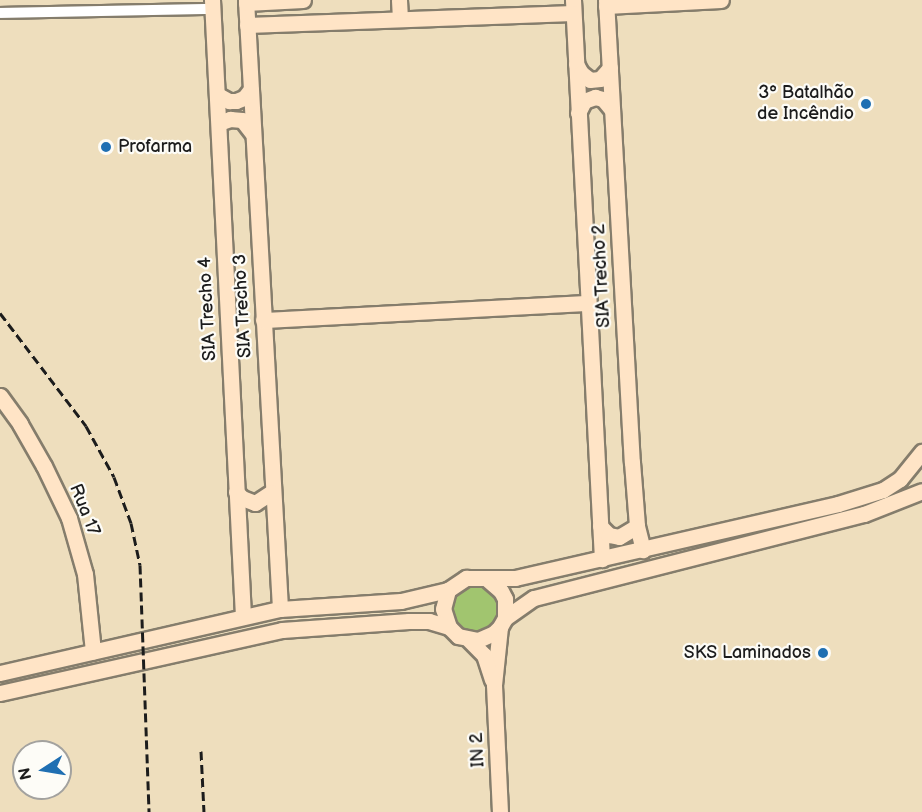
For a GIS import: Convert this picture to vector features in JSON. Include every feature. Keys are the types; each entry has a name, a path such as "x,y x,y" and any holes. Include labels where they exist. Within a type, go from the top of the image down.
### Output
{"main road":[{"path":"246,2 303,0"},
{"path":"399,0 400,18"},
{"path":"606,3 722,0"},
{"name":"SIA Trecho 3","path":"246,2 280,609"},
{"name":"SIA Trecho 2","path":"606,3 637,526 643,550"},
{"name":"SIA Trecho 4","path":"212,5 243,616"},
{"path":"247,25 400,18 573,6 602,559"},
{"path":"576,64 581,73 590,80 600,79 610,68"},
{"path":"218,95 229,101 236,101 244,98 251,89"},
{"path":"578,113 584,101 595,97 603,99 612,110"},
{"path":"219,123 230,119 242,120 252,133"},
{"path":"263,320 588,303"},
{"name":"Rua 17","path":"0,396 44,466 69,518 85,574 93,652"},
{"path":"0,674 280,609 400,602 448,590 465,578 515,578 838,504 883,489 900,479 922,452"},
{"path":"448,590 442,609 449,627 458,636 469,640 487,638 503,622 534,598 854,517 922,491"},
{"path":"236,492 255,503 272,492"},
{"path":"600,526 609,535 619,537 637,526"},
{"path":"487,579 501,591 505,599 503,622"},
{"path":"0,693 282,630 410,621 429,621 449,627"},
{"name":"IN 2","path":"500,812 494,685 503,622"},
{"name":"IN 2","path":"469,640 484,655 494,685"}],"street":[{"path":"0,13 212,5"}],"green space":[{"path":"474,584 491,591 498,608 491,625 474,632 457,625 450,608 457,591"}],"railway":[{"path":"0,313 86,426 114,477 131,523 140,565 149,812"},
{"path":"201,751 204,812"}],"place":[{"name":"3º Batalhão de Incêndio","path":"866,104"},
{"name":"Profarma","path":"106,147"},
{"name":"SKS Laminados","path":"823,653"}]}
